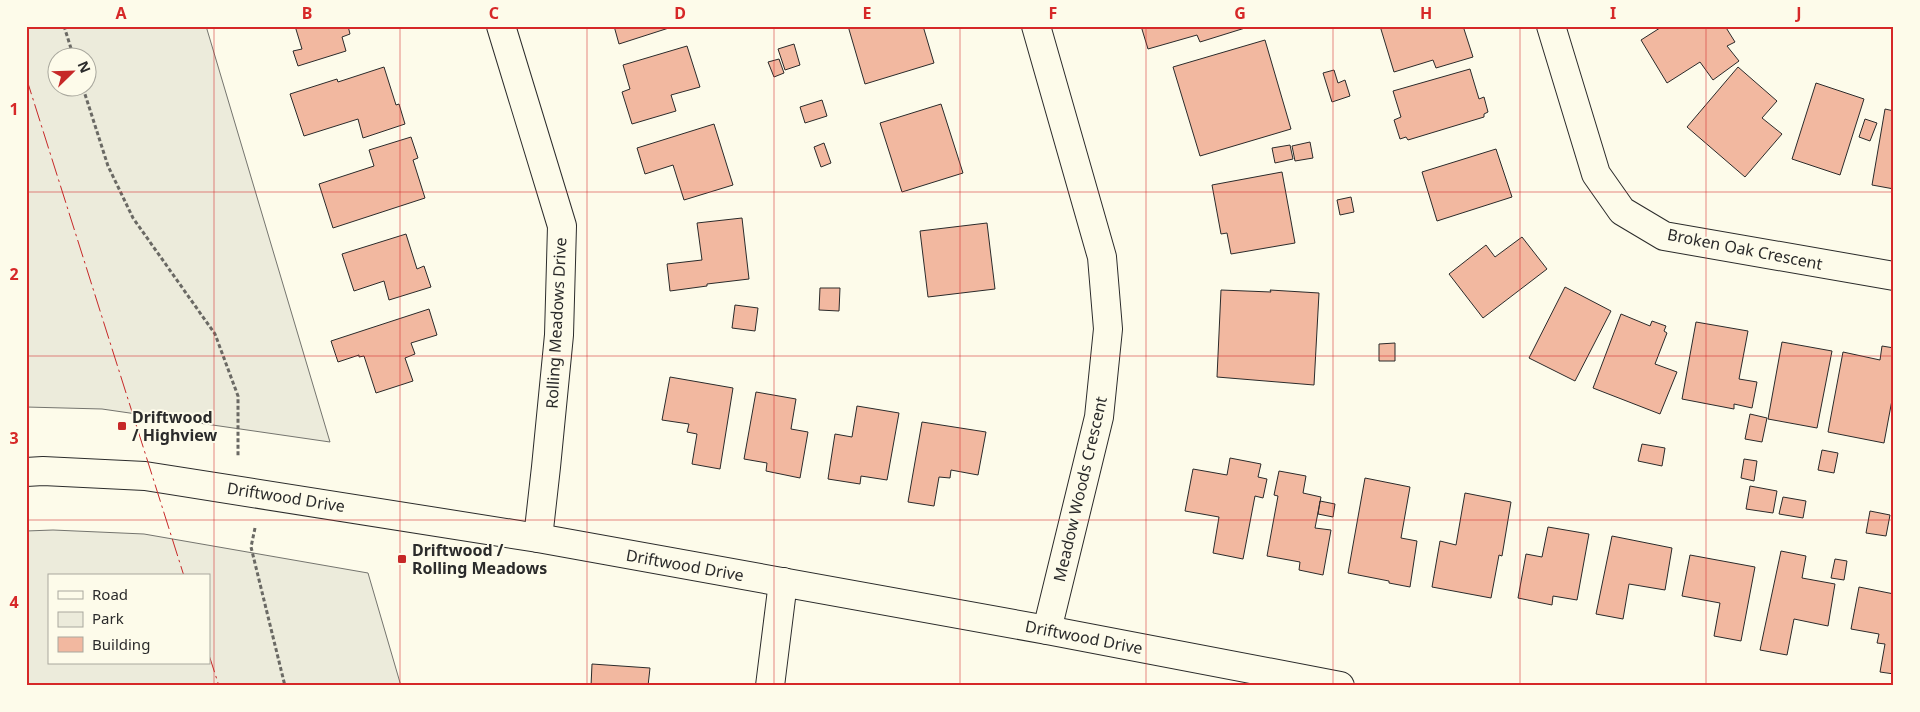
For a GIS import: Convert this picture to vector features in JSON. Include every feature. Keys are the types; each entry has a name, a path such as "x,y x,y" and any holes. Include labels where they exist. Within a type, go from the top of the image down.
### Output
{"street":[{"name":"Rolling Meadows Drive","path":"501,26 562,226 559,335 538,538"},
{"name":"Meadow Woods Crescent","path":"1036,26 1102,257 1108,329 1099,417 1047,630"},
{"name":"Broken Oak Crescent","path":"1551,26 1596,174 1622,211 1664,236 1894,276"},
{"name":"Driftwood Drive","path":"26,472 43,471 145,476 538,538 1047,630 1340,686"},
{"path":"770,686 783,582"}],"path":[{"path":"64,26 71,48"},
{"path":"86,98 108,166 133,218 215,334 238,396 238,456"},
{"path":"255,526 251,547 285,686"}],"green space":[{"path":"26,26 206,26 330,442 102,409 26,407"},
{"path":"53,530 144,534 368,573 401,686 26,686 26,531"}],"building":[{"path":"295,26 348,26 350,34 342,37 346,51 298,66 293,51 302,49"},
{"path":"614,26 675,26 619,44"},
{"path":"848,26 923,26 934,63 865,84"},
{"path":"1141,26 1245,26 1245,28 1200,42 1197,35 1148,49"},
{"path":"1380,26 1463,26 1473,57 1436,68 1433,60 1394,72"},
{"path":"1663,26 1725,26 1735,42 1727,46 1739,61 1713,80 1700,62 1667,83 1641,40"},
{"path":"1265,40 1291,129 1200,156 1173,67"},
{"path":"794,44 800,65 785,70 778,49"},
{"path":"687,46 700,87 671,95 676,111 632,124 622,92 630,89 623,65"},
{"path":"779,59 784,73 774,77 768,62"},
{"path":"384,67 396,105 399,104 405,124 363,138 358,119 304,136 290,94 337,79 338,82"},
{"path":"1738,67 1777,101 1762,118 1782,134 1745,177 1687,127"},
{"path":"1470,69 1479,99 1484,97 1488,112 1484,114 1484,117 1408,140 1406,137 1400,139 1394,120 1401,117 1393,91"},
{"path":"1334,70 1338,83 1345,80 1350,96 1332,102 1323,73"},
{"path":"1816,83 1864,99 1840,175 1792,159"},
{"path":"822,100 827,116 805,123 800,107"},
{"path":"941,104 963,173 902,192 880,123"},
{"path":"1885,109 1894,111 1894,189 1872,185"},
{"path":"1865,119 1877,123 1870,141 1859,137"},
{"path":"714,124 733,185 684,200 673,165 645,174 637,148"},
{"path":"411,137 418,158 413,160 425,198 333,228 319,184 374,166 369,150"},
{"path":"1310,142 1313,158 1295,161 1292,146"},
{"path":"824,143 831,163 821,167 814,147"},
{"path":"1290,145 1293,159 1275,163 1272,148"},
{"path":"1496,149 1512,197 1437,221 1422,172"},
{"path":"1282,172 1295,243 1231,254 1227,233 1221,234 1212,185"},
{"path":"1351,197 1354,212 1340,215 1337,200"},
{"path":"742,218 749,279 670,291 667,264 702,260 697,223"},
{"path":"987,223 995,289 928,297 920,231"},
{"path":"406,234 417,269 424,266 431,287 389,300 384,281 354,291 342,254"},
{"path":"1522,237 1547,269 1483,318 1449,274 1486,245 1495,257"},
{"path":"1565,287 1611,311 1575,381 1529,358"},
{"path":"820,288 840,288 839,311 819,310"},
{"path":"1221,290 1319,293 1314,385 1217,377"},
{"path":"735,305 758,308 755,331 732,328"},
{"path":"429,309 437,335 411,343 415,354 405,358 413,381 376,393 364,356 359,357 359,355 338,362 331,341"},
{"path":"1621,314 1650,326 1652,321 1666,326 1664,331 1667,333 1655,364 1677,372 1660,414 1593,388"},
{"path":"1696,322 1748,331 1739,379 1757,382 1752,408 1734,404 1734,409 1682,399"},
{"path":"1782,342 1832,351 1817,428 1768,419"},
{"path":"1395,343 1395,361 1379,361 1379,344"},
{"path":"1882,346 1894,348 1894,401 1892,400 1884,443 1828,432 1843,352 1880,360"},
{"path":"670,377 733,388 720,469 692,464 697,434 687,432 689,424 662,420"},
{"path":"756,392 796,399 791,429 808,432 800,478 766,471 767,463 744,459"},
{"path":"857,406 899,413 887,480 861,476 860,484 828,479 835,434 852,437"},
{"path":"1750,414 1767,418 1762,442 1745,439"},
{"path":"922,422 986,432 978,475 951,470 950,478 939,477 934,506 908,502"},
{"path":"1642,444 1665,448 1662,466 1638,461"},
{"path":"1822,450 1838,453 1834,473 1818,470"},
{"path":"1230,458 1261,464 1258,477 1267,479 1263,498 1255,496 1243,559 1213,553 1219,517 1185,511 1193,469 1227,475"},
{"path":"1744,459 1757,461 1754,481 1741,478"},
{"path":"1279,471 1306,476 1303,493 1321,497 1315,528 1331,530 1323,575 1299,570 1300,562 1267,556 1278,496 1274,495"},
{"path":"1365,478 1410,487 1401,538 1417,541 1410,587 1348,573"},
{"path":"1750,486 1777,491 1773,513 1746,509"},
{"path":"1465,493 1511,502 1502,556 1499,555 1491,598 1432,587 1440,541 1456,545"},
{"path":"1783,497 1806,501 1803,518 1779,514"},
{"path":"1320,501 1335,504 1333,517 1318,514"},
{"path":"1870,511 1890,515 1886,536 1866,533"},
{"path":"1548,527 1589,534 1577,600 1553,596 1552,605 1518,598 1526,554 1542,557"},
{"path":"1612,536 1672,548 1665,590 1629,584 1623,619 1596,614"},
{"path":"1781,551 1806,556 1802,578 1835,584 1828,626 1794,619 1787,655 1760,650"},
{"path":"1690,555 1755,567 1741,641 1714,636 1720,603 1682,596"},
{"path":"1835,559 1847,561 1844,580 1831,578"},
{"path":"1859,587 1894,594 1894,674 1880,672 1885,644 1877,643 1879,634 1851,629"},
{"path":"592,664 650,668 648,686 591,686"}],"power":[{"path":"26,77 183,574"},
{"path":"210,658 219,686"}],"place":[{"name":"Driftwood / Highview","path":"122,426"},
{"name":"Driftwood / Rolling Meadows","path":"402,559"}]}
